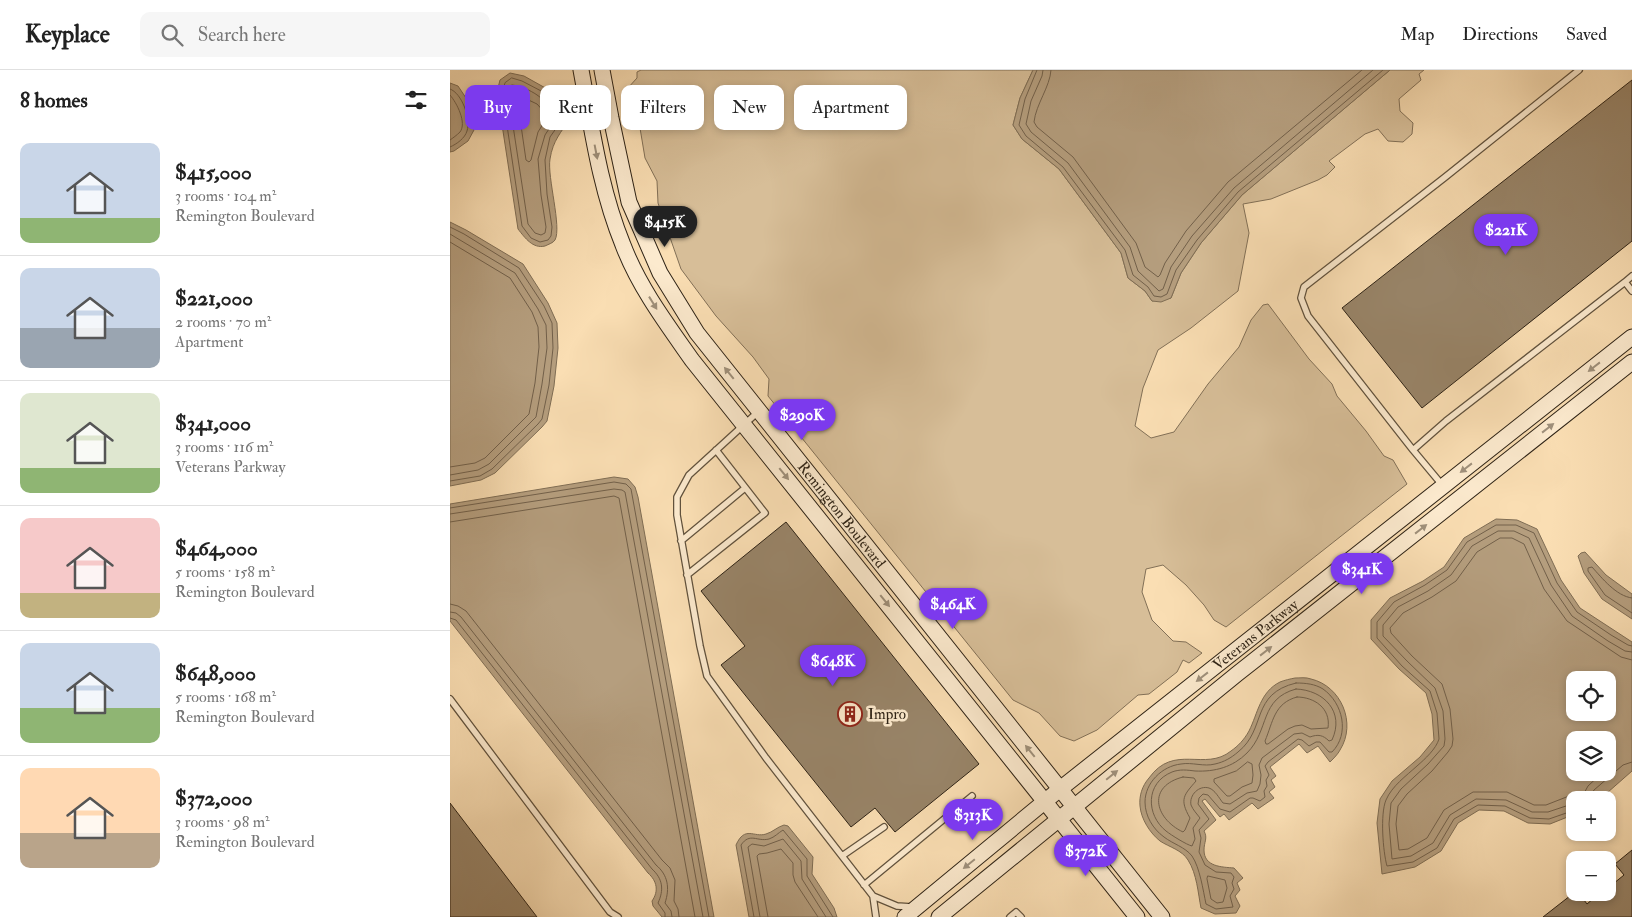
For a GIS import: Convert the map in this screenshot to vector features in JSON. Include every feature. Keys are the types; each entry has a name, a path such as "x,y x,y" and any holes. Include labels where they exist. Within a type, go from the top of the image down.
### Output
{"street":[{"name":"Remington Boulevard","path":"581,70 607,199 623,246 651,302 692,360 1137,917"},
{"name":"Remington Boulevard","path":"602,70 629,202 660,273 698,333 1162,917"},
{"name":"Veterans Parkway","path":"910,912 1060,789 1632,337"},
{"name":"Veterans Parkway","path":"939,917 1237,674 1632,362"}],"lane":[{"path":"1443,486 1308,316 1301,298 1304,287 1579,70"},
{"path":"1413,450 1475,398 1632,276"},
{"path":"1625,282 1632,291"},
{"path":"760,411 689,475 677,498 677,515 700,646 707,676 766,758 873,896 876,917"},
{"path":"687,575 765,513 716,450"},
{"path":"681,540 745,488"},
{"path":"450,699 610,912 618,917"},
{"path":"864,884 972,796"},
{"path":"842,856 884,827"},
{"path":"873,896 910,912"},
{"path":"1010,917 1016,912 1021,917"}],"shaded area":[{"path":"641,70 1033,70 1020,98 1013,125 1022,139 1059,169 1121,253 1128,278 1145,291 1152,301 1171,298 1181,273 1201,243 1242,195 1390,70 1424,70 1419,74 1421,80 1399,99 1400,111 1413,123 1412,134 1403,142 1388,141 1378,129 1365,134 1329,161 1335,167 1327,175 1271,199 1243,204 1249,233 1238,291 1191,328 1158,350 1143,388 1135,426 1151,438 1174,432 1208,384 1239,347 1251,320 1263,305 1268,304 1309,359 1332,384 1337,396 1384,456 1393,460 1407,484 1226,627 1214,620 1204,605 1186,585 1163,565 1146,569 1142,592 1152,620 1173,641 1186,642 1202,653 1189,663 1183,660 1177,672 1149,694 1138,695 1097,730 1074,741 1060,736 1039,713 1013,700 768,396 769,379 753,357 716,316 681,269 658,203 657,181 645,158 640,130 704,130 704,85 631,85 637,78 637,72"}],"water":[{"path":"1033,70 1390,70 1242,195 1201,243 1181,273 1171,298 1161,302 1152,301 1145,291 1128,278 1121,253 1059,169 1022,139 1013,125 1020,98"},
{"path":"510,73 524,76 540,85 540,130 562,130 555,142 550,159 550,177 556,213 557,234 554,241 545,246 533,244 518,229 503,130 530,130 530,85 499,85 500,80"},
{"path":"450,83 458,86 465,96 465,130 474,130 468,141 450,152"},
{"path":"450,222 523,264 548,303 557,323 558,348 554,386 547,421 495,473 481,480 450,486"},
{"path":"614,477 628,479 635,487 638,497 714,917 662,917 653,906 652,901 656,894 656,886 653,879 450,621 450,504"},
{"path":"1496,519 1517,520 1537,529 1561,580 1580,608 1632,642 1632,771 1609,791 1566,791 1566,818 1550,824 1528,823 1504,811 1479,810 1458,823 1441,851 1415,867 1382,874 1377,823 1380,799 1392,781 1420,757 1434,740 1432,714 1426,693 1399,669 1371,639 1371,620 1390,598 1423,581 1444,567 1464,538"},
{"path":"1585,552 1606,575 1632,594 1632,619 1602,599 1584,573 1578,556"},
{"path":"1295,678 1307,678 1322,683 1338,697 1346,718 1345,739 1339,752 1330,762 1318,746 1307,753 1299,744 1270,767 1276,776 1271,780 1275,787 1269,792 1274,798 1258,809 1252,803 1229,820 1224,814 1220,817 1205,799 1202,801 1216,820 1204,831 1206,838 1204,850 1207,860 1214,865 1234,868 1243,878 1237,883 1240,890 1235,896 1240,906 1236,913 1215,914 1201,908 1191,865 1179,851 1160,841 1153,834 1142,816 1140,802 1144,784 1159,768 1169,762 1211,759 1221,757 1231,751 1247,734 1268,691 1280,682"},
{"path":"784,825 788,826 813,857 812,874 834,908 837,917 749,917 736,845 743,835 762,835"}],"building":[{"path":"1632,80 1632,241 1422,408 1342,308"},
{"name":"Impro","path":"786,522 979,764 895,832 875,808 851,827 721,665 745,646 701,591"},
{"path":"450,803 537,917 450,917"},
{"path":"1632,850 1632,917 1543,917 1566,899 1566,901 1585,901 1587,904 1590,901 1616,901 1616,882 1624,875 1616,863"}],"place":[{"name":"Impro","path":"850,714"}]}
